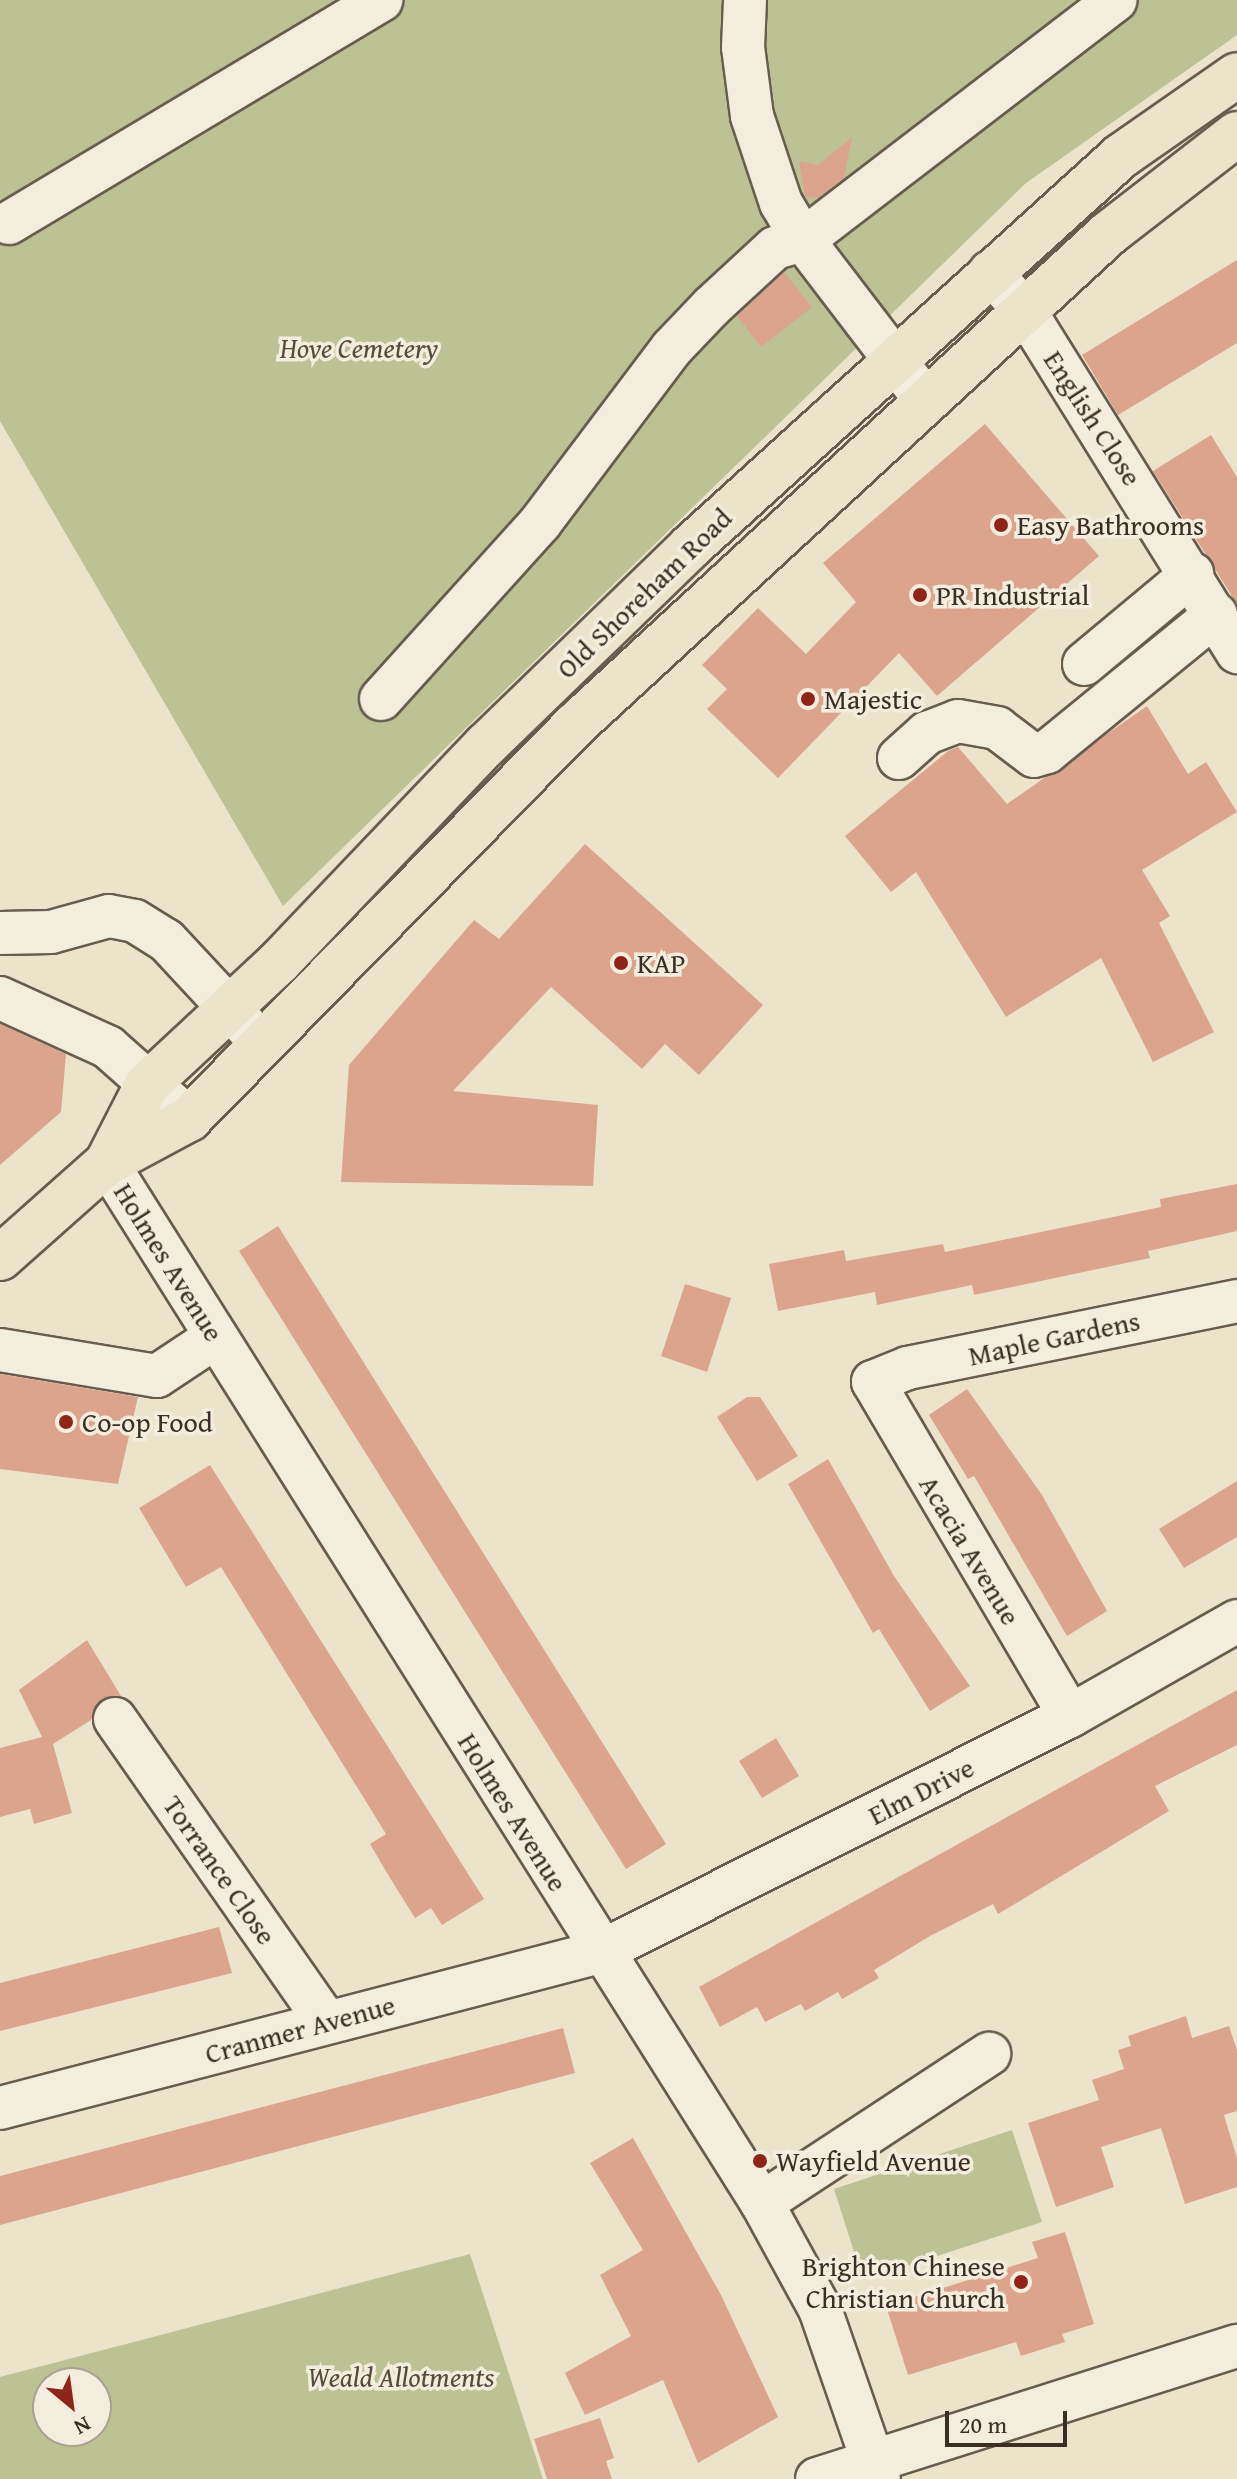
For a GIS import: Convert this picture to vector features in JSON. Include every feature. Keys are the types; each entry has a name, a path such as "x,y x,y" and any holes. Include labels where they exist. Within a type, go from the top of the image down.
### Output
{"main road":[{"name":"Old Shoreham Road","path":"107,1163 147,1085 228,1009 497,734 893,359 990,272 1121,156 1237,75"},
{"name":"Old Shoreham Road","path":"0,1258 107,1163 189,1119 260,1041 575,725 924,398 1108,234 1237,134"}],"street":[{"path":"9,223 381,0"},
{"path":"745,0 743,47 752,116 781,203 803,240 924,398"},
{"path":"381,699 550,511 672,348 775,248 803,240 1116,0"},
{"name":"English Close","path":"990,272 1025,311 1192,574 1237,652"},
{"path":"1084,664 1192,574"},
{"path":"899,758 927,733 958,721 997,728 1034,756 1047,752 1216,614"},
{"path":"0,933 51,932 109,916 135,921 166,940 260,1041"},
{"path":"0,998 108,1047 147,1085 189,1119"},
{"name":"Holmes Avenue","path":"107,1163 600,1952 762,2203 820,2309 876,2470"},
{"name":"Maple Gardens","path":"873,1382 908,1368 1237,1301"},
{"path":"0,1350 157,1376 216,1337"},
{"name":"Acacia Avenue","path":"873,1382 1070,1716"},
{"name":"Elm Drive","path":"600,1952 1070,1716 1237,1621"},
{"name":"Torrance Close","path":"115,1719 326,2022"},
{"name":"Cranmer Avenue","path":"0,2108 600,1952"},
{"path":"762,2203 989,2054"},
{"path":"817,2479 876,2470 1237,2346"}],"green space":[{"name":"Hove Cemetery","path":"0,0 1237,0 1237,35 1026,183 283,906 0,421"},
{"path":"1012,2130 1042,2222 863,2280 834,2189"},
{"name":"Weald Allotments","path":"470,2254 543,2479 0,2479 0,2377 32,2369 32,2447 112,2447 112,2367 38,2367"}],"building":[{"path":"852,137 844,178 818,198 805,196 799,161 818,165"},
{"path":"1237,260 1237,343 1118,415 1082,355"},
{"path":"784,272 812,307 761,347 737,316"},
{"path":"985,424 1099,556 937,696 899,653 778,778 707,709 727,689 702,665 758,608 806,654 856,602 823,563"},
{"path":"1211,435 1237,477 1237,604 1153,471"},
{"path":"1147,706 1188,774 1206,762 1237,812 1142,870 1170,916 1159,923 1214,1032 1153,1062 1101,958 1006,1017 916,872 891,892 845,836 948,751 958,747 1007,804"},
{"path":"585,844 763,1005 699,1075 665,1044 642,1069 551,987 453,1091 598,1105 593,1186 341,1182 349,1065 474,920 499,939"},
{"path":"0,1024 66,1054 61,1112 0,1165"},
{"path":"1237,1184 1237,1231 1148,1251 1150,1258 974,1295 972,1285 877,1305 875,1292 778,1311 769,1264 844,1250 846,1261 943,1244 945,1252 1161,1207 1160,1199"},
{"path":"278,1226 666,1844 626,1869 239,1251"},
{"path":"685,1284 731,1298 707,1372 661,1356"},
{"name":"Co-op Food","path":"0,1374 138,1397 118,1484 0,1469"},
{"path":"967,1389 1042,1495 1107,1611 1067,1636 974,1476 968,1479 929,1415"},
{"path":"747,1397 760,1397 798,1456 757,1481 717,1417"},
{"path":"828,1459 894,1576 970,1686 930,1711 879,1629 873,1633 788,1484"},
{"path":"210,1465 484,1899 442,1925 431,1908 415,1918 390,1878 370,1844 386,1834 221,1567 186,1587 139,1508"},
{"path":"1237,1481 1237,1537 1184,1568 1159,1529"},
{"path":"87,1640 121,1696 102,1699 91,1720 53,1744 72,1813 34,1824 30,1809 0,1817 0,1748 42,1737 19,1690"},
{"path":"1237,1690 1237,1745 1155,1786 1169,1811 998,1914 993,1904 930,1936 874,1970 879,1978 842,1999 838,1992 805,2011 801,2004 765,2022 757,2007 720,2027 699,1987"},
{"path":"776,1738 799,1776 762,1798 739,1761"},
{"path":"219,1927 232,1973 0,2031 0,1983"},
{"path":"1186,2016 1192,2038 1229,2026 1237,2050 1237,2111 1224,2115 1237,2158 1237,2187 1185,2204 1161,2128 1101,2147 1114,2187 1056,2207 1028,2123 1099,2100 1092,2080 1124,2069 1118,2050 1131,2046 1128,2036"},
{"path":"563,2028 575,2073 0,2225 0,2176"},
{"path":"633,2138 721,2295 778,2417 698,2463 663,2380 585,2415 565,2373 631,2336 600,2275 643,2250 590,2163"},
{"name":"Brighton Chinese Christian Church","path":"1065,2232 1094,2324 1062,2334 1065,2342 1021,2356 1016,2342 908,2375 886,2306 1038,2258 1032,2242"},
{"path":"600,2418 614,2458 606,2461 612,2479 547,2479 534,2439"}],"place":[{"name":"Easy Bathrooms","path":"1001,525"},
{"name":"PR Industrial","path":"920,595"},
{"name":"Majestic","path":"808,699"},
{"name":"KAP","path":"621,963"},
{"name":"Co-op Food","path":"66,1422"},
{"name":"Wayfield Avenue","path":"760,2161"},
{"name":"Brighton Chinese Christian Church","path":"1021,2282"}]}
